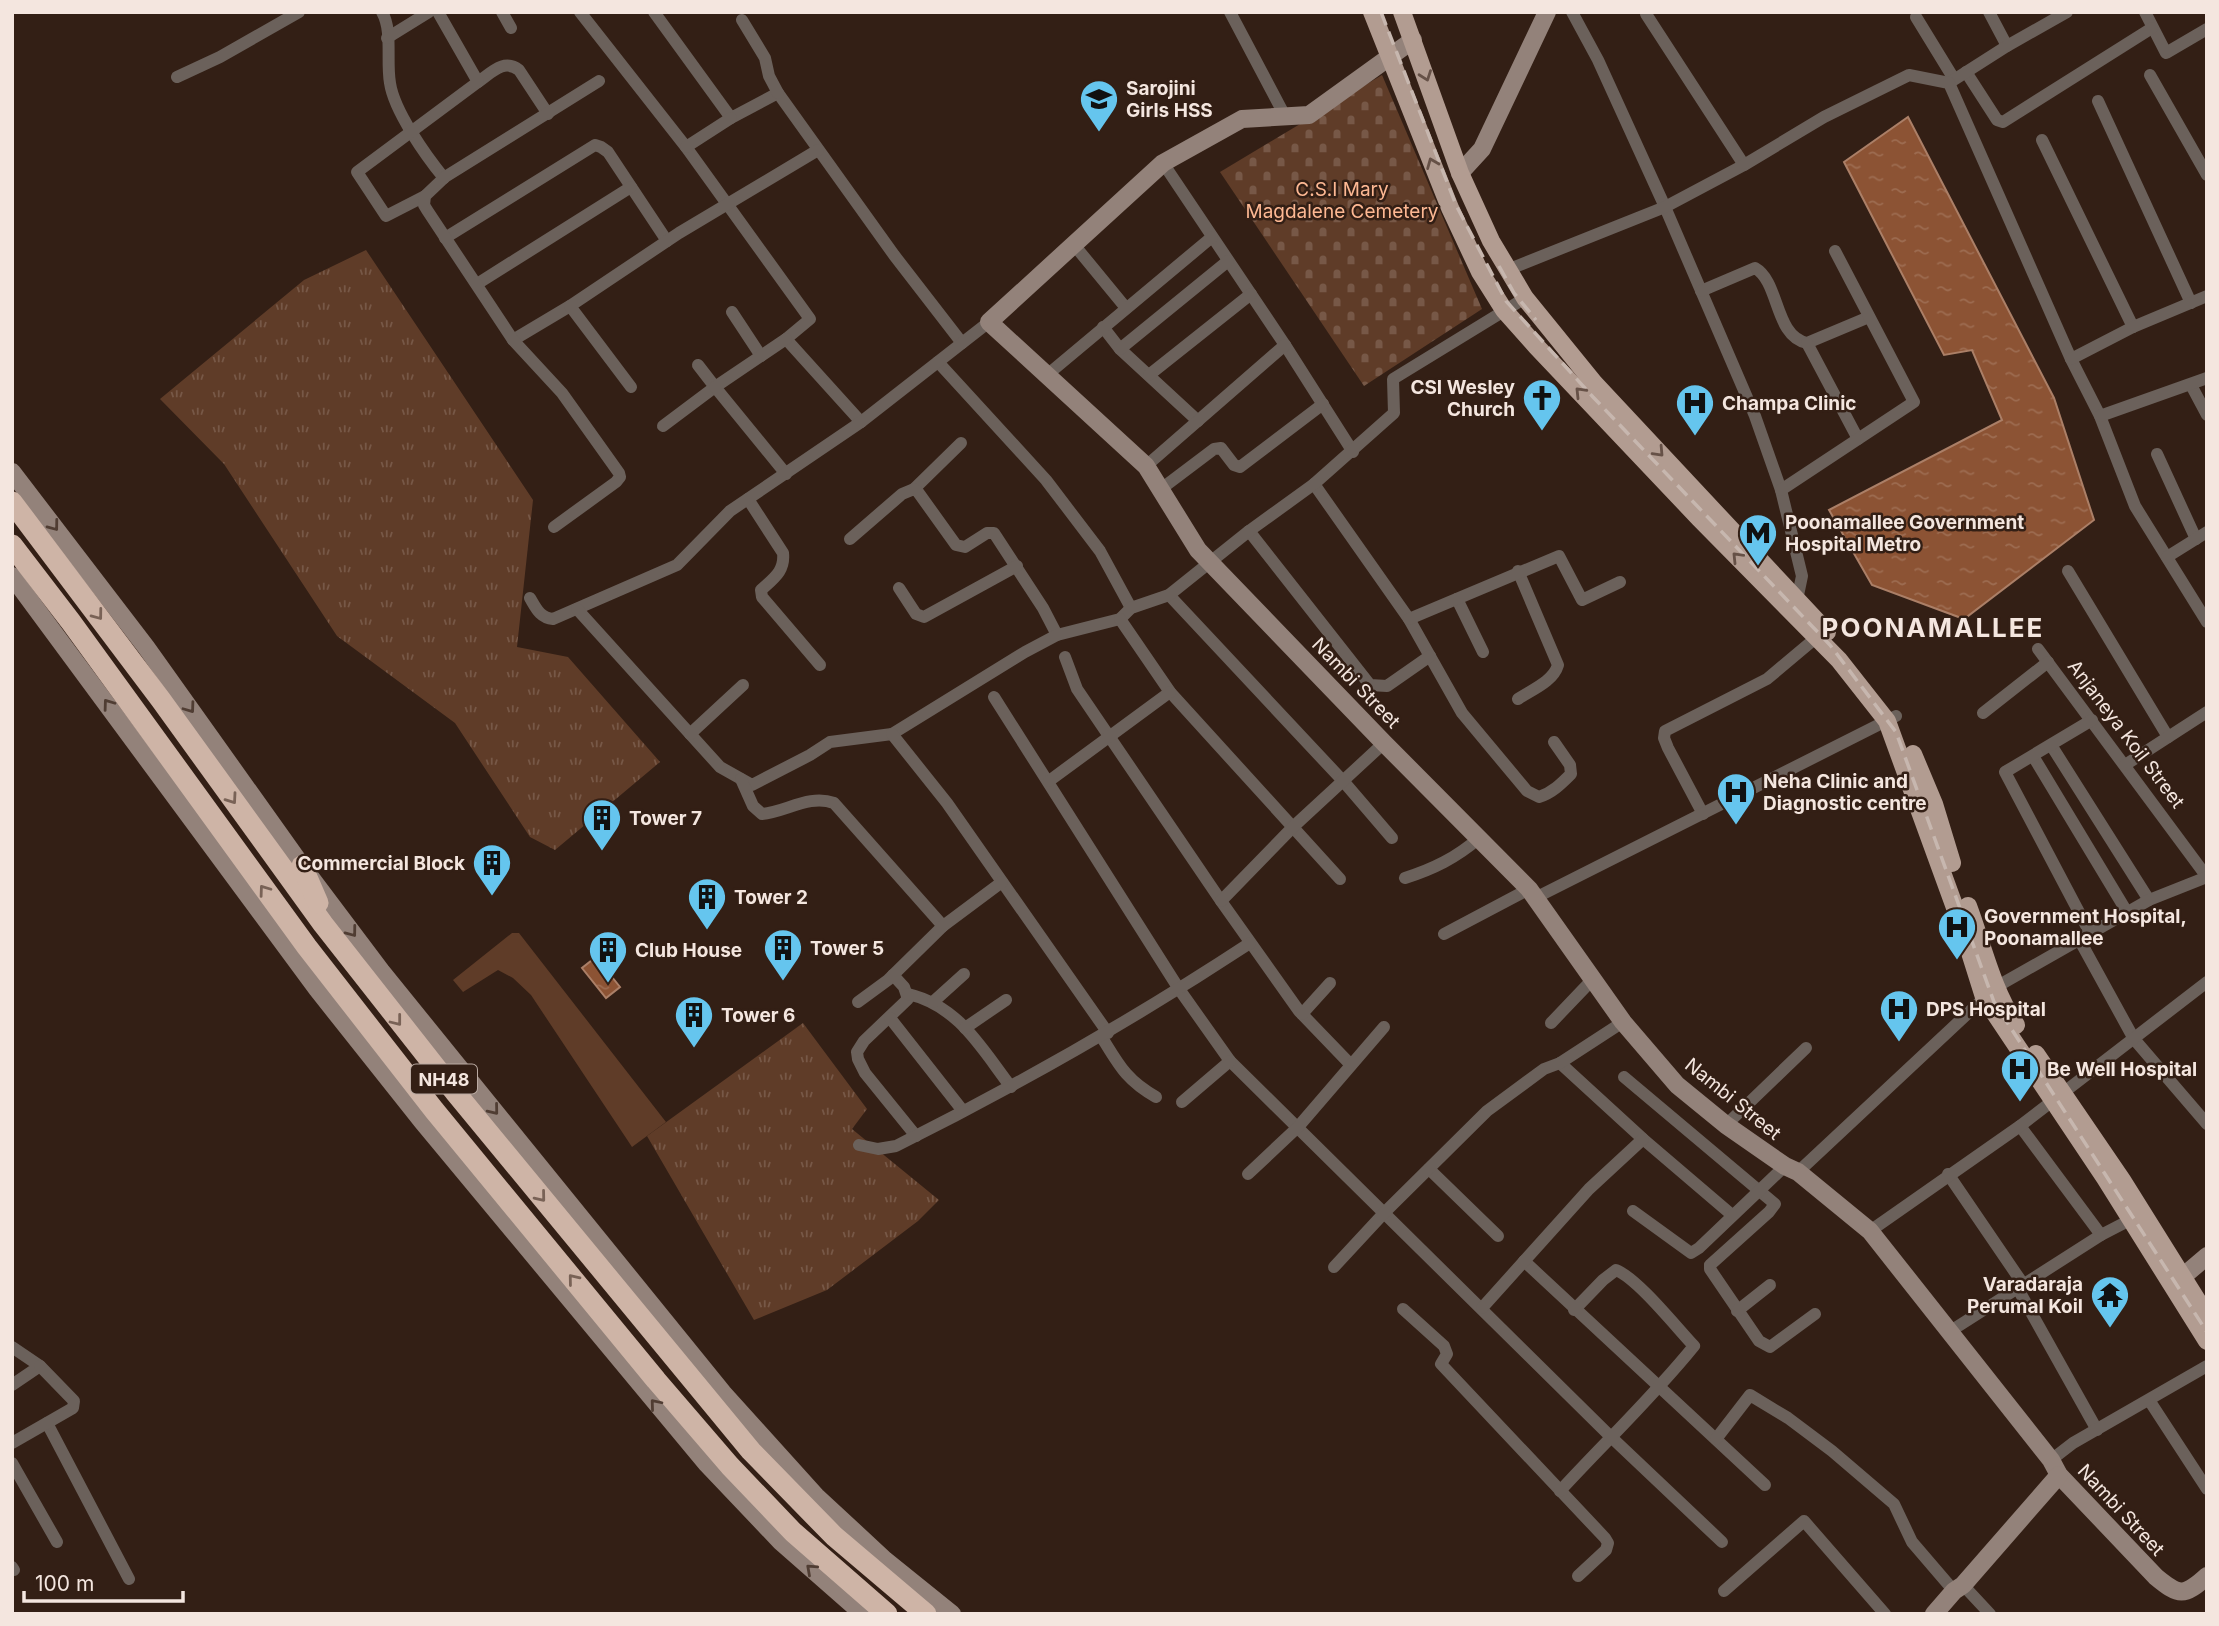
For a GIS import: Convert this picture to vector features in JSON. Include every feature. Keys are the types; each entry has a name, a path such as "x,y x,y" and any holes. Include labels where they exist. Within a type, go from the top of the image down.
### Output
{"highway":[{"name":"NH48","path":"12,502 406,1033 737,1434 834,1536 926,1614"},
{"name":"NH48","path":"12,545 307,947 416,1087 656,1380 730,1466 793,1532 887,1614"},
{"path":"302,866 323,914 343,950"},
{"path":"416,1087 455,1147 466,1174"}],"main road":[{"path":"1372,12 1450,208 1480,272 1504,310 1536,346 1792,605 1853,659 1892,719 1953,901 1990,992 2178,1281 2207,1341"},
{"path":"1402,12 1460,173 1507,271 1525,298 1594,383 1892,719"},
{"path":"2059,1097 2130,1220 2207,1316"}],"street":[{"path":"177,77 220,57 299,12"},
{"path":"382,12 388,26 388,65 393,96 444,178"},
{"path":"387,38 429,12"},
{"path":"438,12 478,82"},
{"path":"502,12 511,27"},
{"path":"580,12 686,147 810,319 663,426"},
{"path":"672,12 657,17 731,118"},
{"path":"1230,12 1285,116"},
{"path":"1460,173 1482,149 1547,12"},
{"path":"1572,12 1598,60 1665,207 1755,416 1781,490 1802,576 1792,605"},
{"path":"1989,12 2007,46"},
{"path":"1507,271 1665,207 1744,165 1824,117 1909,75 1951,81 2067,12"},
{"path":"2145,12 2166,53 2207,29"},
{"path":"1646,14 1744,165"},
{"path":"1916,17 1951,81 2071,359 2100,416 2135,506 2206,621"},
{"path":"742,20 765,58 769,76 778,93 962,343"},
{"path":"1966,72 1997,120 2003,122 2152,28"},
{"path":"530,598 538,612 545,618 553,619 677,565 717,522 861,422 989,322 1163,163 1242,119 1309,115 1413,40"},
{"path":"548,114 519,70 513,65 505,64 357,172 386,216 425,196 444,178 548,114 599,81"},
{"path":"2150,75 2207,175"},
{"path":"686,147 731,118 778,93"},
{"path":"2098,101 2191,303"},
{"path":"2042,140 2133,327"},
{"path":"445,238 595,145 608,152 667,241"},
{"path":"513,340 570,306 667,241 818,150"},
{"path":"1163,163 1353,452"},
{"path":"477,284 631,187"},
{"path":"425,196 424,205 513,340 562,393 620,475 616,482 554,527"},
{"path":"1047,375 1212,236"},
{"path":"1075,246 1126,308"},
{"path":"1781,490 1914,401 1835,251"},
{"path":"1119,349 1228,261"},
{"path":"1701,291 1755,268 1765,278 1786,327 1799,342 1807,343 1870,317"},
{"path":"1149,375 1251,294"},
{"path":"2071,359 2133,327 2207,296"},
{"path":"577,610 720,767 752,785 830,742 892,734 1057,635 1120,618 1131,608 1169,595 1249,531 1314,484 1394,413 1393,379 1525,298"},
{"path":"570,306 631,387"},
{"path":"732,312 761,356"},
{"name":"Nambi Street","path":"989,322 1146,466 1198,550 1532,894 1623,1022 1677,1085 1726,1125 1792,1169 1870,1231 2055,1468 2155,1577 2171,1590 2182,1593 2193,1590 2207,1577"},
{"path":"1102,327 1119,349 1198,421"},
{"path":"786,338 861,422"},
{"path":"1807,343 1858,439"},
{"path":"1146,466 1285,345"},
{"path":"938,362 1046,480 1100,551 1131,608"},
{"path":"698,365 786,474"},
{"path":"2100,416 2207,378"},
{"path":"2191,385 2207,415"},
{"path":"1161,489 1214,449 1221,448 1234,465 1240,467 1323,404"},
{"path":"850,539 902,494 914,489 961,443"},
{"path":"2157,454 2202,536 2167,557"},
{"path":"12,472 146,647 302,866 420,1020 748,1423 794,1474 844,1523 952,1614"},
{"path":"1314,484 1409,619 1462,713 1527,791 1539,797 1547,795 1571,774 1570,765 1554,742"},
{"path":"914,489 956,545 965,547 991,532 1017,566 1057,635"},
{"path":"748,499 783,553 784,562 780,572 761,590 762,597 820,665"},
{"path":"1249,531 1370,685 1387,686 1430,656"},
{"path":"1409,619 1559,556 1582,600 1620,582"},
{"path":"899,588 916,614 924,617 1017,566"},
{"path":"2068,571 2168,737"},
{"path":"1518,572 1558,666 1556,672 1544,682 1518,699"},
{"path":"12,576 317,989 466,1174 732,1492 781,1542 863,1614"},
{"path":"1169,595 1344,782 1392,838"},
{"path":"1457,598 1483,652"},
{"path":"1120,618 1170,692 1340,878"},
{"path":"1703,814 1668,748 1664,738 1665,731 1767,680 1817,637"},
{"name":"Anjaneya Koil Street","path":"2038,649 2207,877"},
{"path":"1065,657 1077,689 1250,943 1302,1014 1351,1065"},
{"path":"1983,713 2048,662"},
{"path":"690,734 743,685"},
{"path":"1049,781 1170,692"},
{"path":"994,696 1179,989 1230,1061 1610,1436 1722,1542"},
{"path":"2125,765 2207,712"},
{"path":"1444,934 1703,814 1892,719"},
{"path":"2092,720 2005,772 2134,1039 2207,1124"},
{"path":"892,734 947,803 1002,882 1105,1035 1126,1076 1139,1088 1156,1097"},
{"path":"1221,901 1293,827 1384,743"},
{"path":"2051,745 2148,900"},
{"path":"2033,756 2127,912"},
{"path":"740,779 753,806 762,814 796,804 825,800 834,803 943,926"},
{"path":"1405,878 1441,865 1462,853 1479,838"},
{"path":"1633,1211 1690,1253 1699,1248 1760,1190 1792,1169 1990,992 2148,900 2207,877"},
{"path":"858,1002 892,975 943,926 1002,882"},
{"path":"859,1145 878,1149 896,1146 1012,1087 1105,1035 1250,943"},
{"path":"933,1002 964,974"},
{"path":"892,975 908,994 933,1002 949,1011 1012,1087"},
{"path":"1551,1023 1593,979"},
{"path":"1302,1014 1331,982"},
{"path":"1870,1231 2020,1126 2207,982"},
{"path":"908,994 908,999 864,1041 857,1052 865,1073 916,1136"},
{"path":"965,1028 1006,1000"},
{"path":"890,1018 963,1111"},
{"path":"1335,1267 1385,1212 1487,1111 1544,1069 1560,1063 1623,1022"},
{"path":"1248,1174 1298,1127 1384,1027"},
{"path":"1726,1125 1806,1048"},
{"path":"1182,1102 1230,1061"},
{"path":"1560,1063 1732,1215"},
{"path":"1625,1077 1775,1204 1710,1265 1711,1274 1759,1341 1767,1347 1815,1314"},
{"path":"2020,1126 2101,1235"},
{"path":"1482,1308 1589,1189 1643,1139"},
{"path":"1429,1169 1498,1236"},
{"path":"1948,1174 2021,1286 2097,1430"},
{"path":"1949,1332 2101,1235 2130,1220"},
{"path":"2178,1281 2207,1256"},
{"path":"1524,1261 1765,1485"},
{"path":"1560,1492 1610,1436 1661,1387 1694,1346 1623,1273 1616,1270 1574,1310"},
{"path":"1737,1311 1770,1285"},
{"path":"1403,1309 1444,1346 1447,1354 1441,1364 1608,1543 1606,1550 1578,1576"},
{"path":"12,1347 40,1366 74,1401 73,1408 12,1443"},
{"path":"12,1385 40,1366"},
{"path":"1934,1614 1959,1588 2055,1468 2097,1430 2207,1366"},
{"path":"1716,1439 1750,1395 1788,1418 1894,1504 1912,1542 1990,1614"},
{"path":"2149,1400 2207,1489"},
{"path":"47,1423 129,1579"},
{"path":"12,1463 57,1542"},
{"path":"1724,1591 1804,1521 1885,1614"}],"green space":[{"name":"C.S.I Mary Magdalene Cemetery","path":"1382,75 1482,309 1364,386 1220,172"},
{"path":"366,250 533,500 517,647 568,657 660,762 555,850 530,837 455,723 337,636 224,464 160,399 304,280"},
{"path":"512,933 519,933 666,1122 632,1147 531,995 513,978 498,970 463,992 453,980"},
{"path":"803,1023 867,1109 852,1129 939,1200 918,1221 827,1290 754,1320 647,1136"}],"water":[{"path":"1908,117 2054,398 2094,520 1964,619 1872,585 1829,510 2002,420 1972,350 1944,355 1844,162"},
{"path":"596,957 620,987 606,998 582,968"}],"railway":[{"path":"1381,12 1456,205 1506,301 1593,397 1830,645 1896,732 1994,1002 2207,1332"},
{"path":"1499,266 1514,293 1536,320"}],"place":[{"name":"Sarojini Girls HSS","path":"1099,133"},
{"name":"CSI Wesley Church","path":"1542,432"},
{"name":"Champa Clinic","path":"1695,437"},
{"name":"Poonamallee Government Hospital Metro","path":"1758,567"},
{"name":"Neha Clinic and Diagnostic centre","path":"1736,826"},
{"name":"Tower 7","path":"602,852"},
{"name":"Commercial Block","path":"492,897"},
{"name":"Tower 2","path":"707,931"},
{"name":"Government Hospital, Poonamallee","path":"1957,961"},
{"name":"Tower 5","path":"783,982"},
{"name":"Club House","path":"608,984"},
{"name":"DPS Hospital","path":"1899,1043"},
{"name":"Tower 6","path":"694,1049"},
{"name":"Be Well Hospital","path":"2020,1103"},
{"name":"Varadaraja Perumal Koil","path":"2110,1329"}],"district":[{"name":"POONAMALLEE","path":"1933,627"}]}
